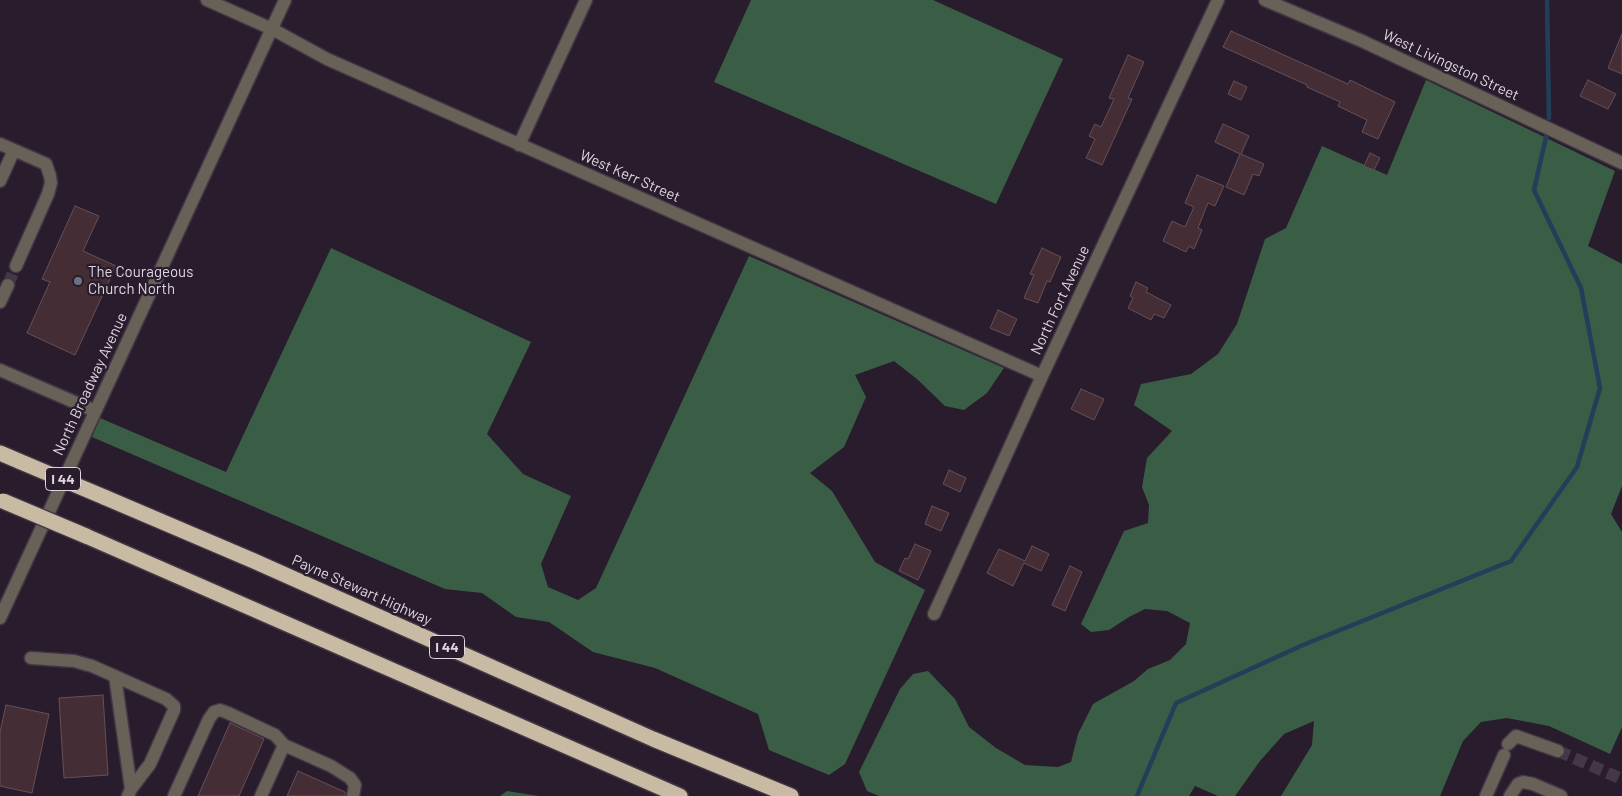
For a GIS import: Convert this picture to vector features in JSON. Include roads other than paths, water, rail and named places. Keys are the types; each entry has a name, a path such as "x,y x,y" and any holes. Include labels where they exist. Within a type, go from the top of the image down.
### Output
{"highway":[{"name":"Payne Stewart Highway","path":"0,453 254,561 653,739 791,796"},
{"path":"2,500 680,796"}],"street":[{"name":"West Kerr Street","path":"207,0 272,29 327,60 1042,376"},
{"name":"North Broadway Avenue","path":"0,618 285,0"},
{"path":"519,145 586,0"},
{"name":"North Fort Avenue","path":"934,614 1042,376 1218,0"},
{"name":"West Livingston Street","path":"1265,0 1362,41 1622,163"},
{"path":"0,144 46,164 50,171 51,183 48,194 16,266"},
{"path":"0,181 14,150"},
{"path":"0,302 8,285"},
{"path":"0,370 95,411"},
{"path":"31,658 74,661 92,666 166,699 174,706 174,710 150,764 129,792"},
{"path":"115,676 129,792"},
{"path":"174,796 209,719 214,712 220,710 275,735 284,745 331,766 350,778 354,785 353,796"},
{"path":"1486,796 1506,749 1516,736 1558,751"},
{"path":"262,796 284,745"},
{"path":"1510,796 1518,784 1523,782 1533,784 1561,796"}],"waterway":[{"path":"1547,0 1549,118"},
{"path":"1137,796 1176,703 1303,645 1511,561 1577,467 1600,388 1581,288 1534,190 1547,133"}],"tunnel":[{"path":"8,285 16,266"},
{"path":"1558,751 1622,779"}],"place":[{"name":"The Courageous Church North","path":"78,281"}]}
